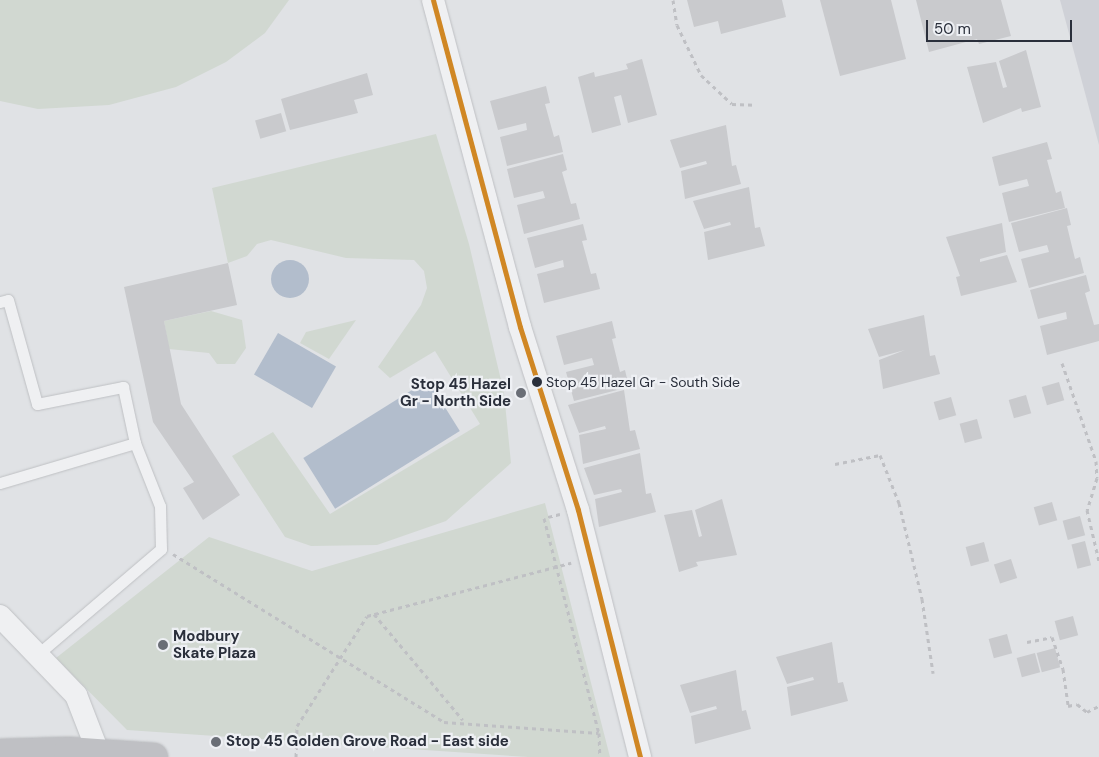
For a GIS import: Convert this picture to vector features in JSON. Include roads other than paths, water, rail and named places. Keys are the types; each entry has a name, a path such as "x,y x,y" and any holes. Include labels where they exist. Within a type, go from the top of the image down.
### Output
{"main road":[{"path":"0,753 154,757"}],"street":[{"path":"433,0 520,327 578,510 640,757"},
{"path":"0,616 76,696 100,755"}],"lane":[{"path":"0,302 8,300 37,404 123,387 135,443 160,506 161,549 37,655"},
{"path":"0,483 135,443"}],"water":[{"path":"290,260 304,265 309,279 304,293 290,298 276,293 271,279 276,265"},
{"path":"278,333 336,366 312,408 254,375"},
{"path":"428,380 460,431 335,509 303,458"}],"place":[{"name":"Stop 45 Hazel Gr - South Side","path":"537,382"},
{"name":"Stop 45 Hazel Gr - North Side","path":"521,393"},
{"name":"Modbury Skate Plaza","path":"163,645"},
{"name":"Stop 45 Golden Grove Road - East side","path":"216,742"}]}
